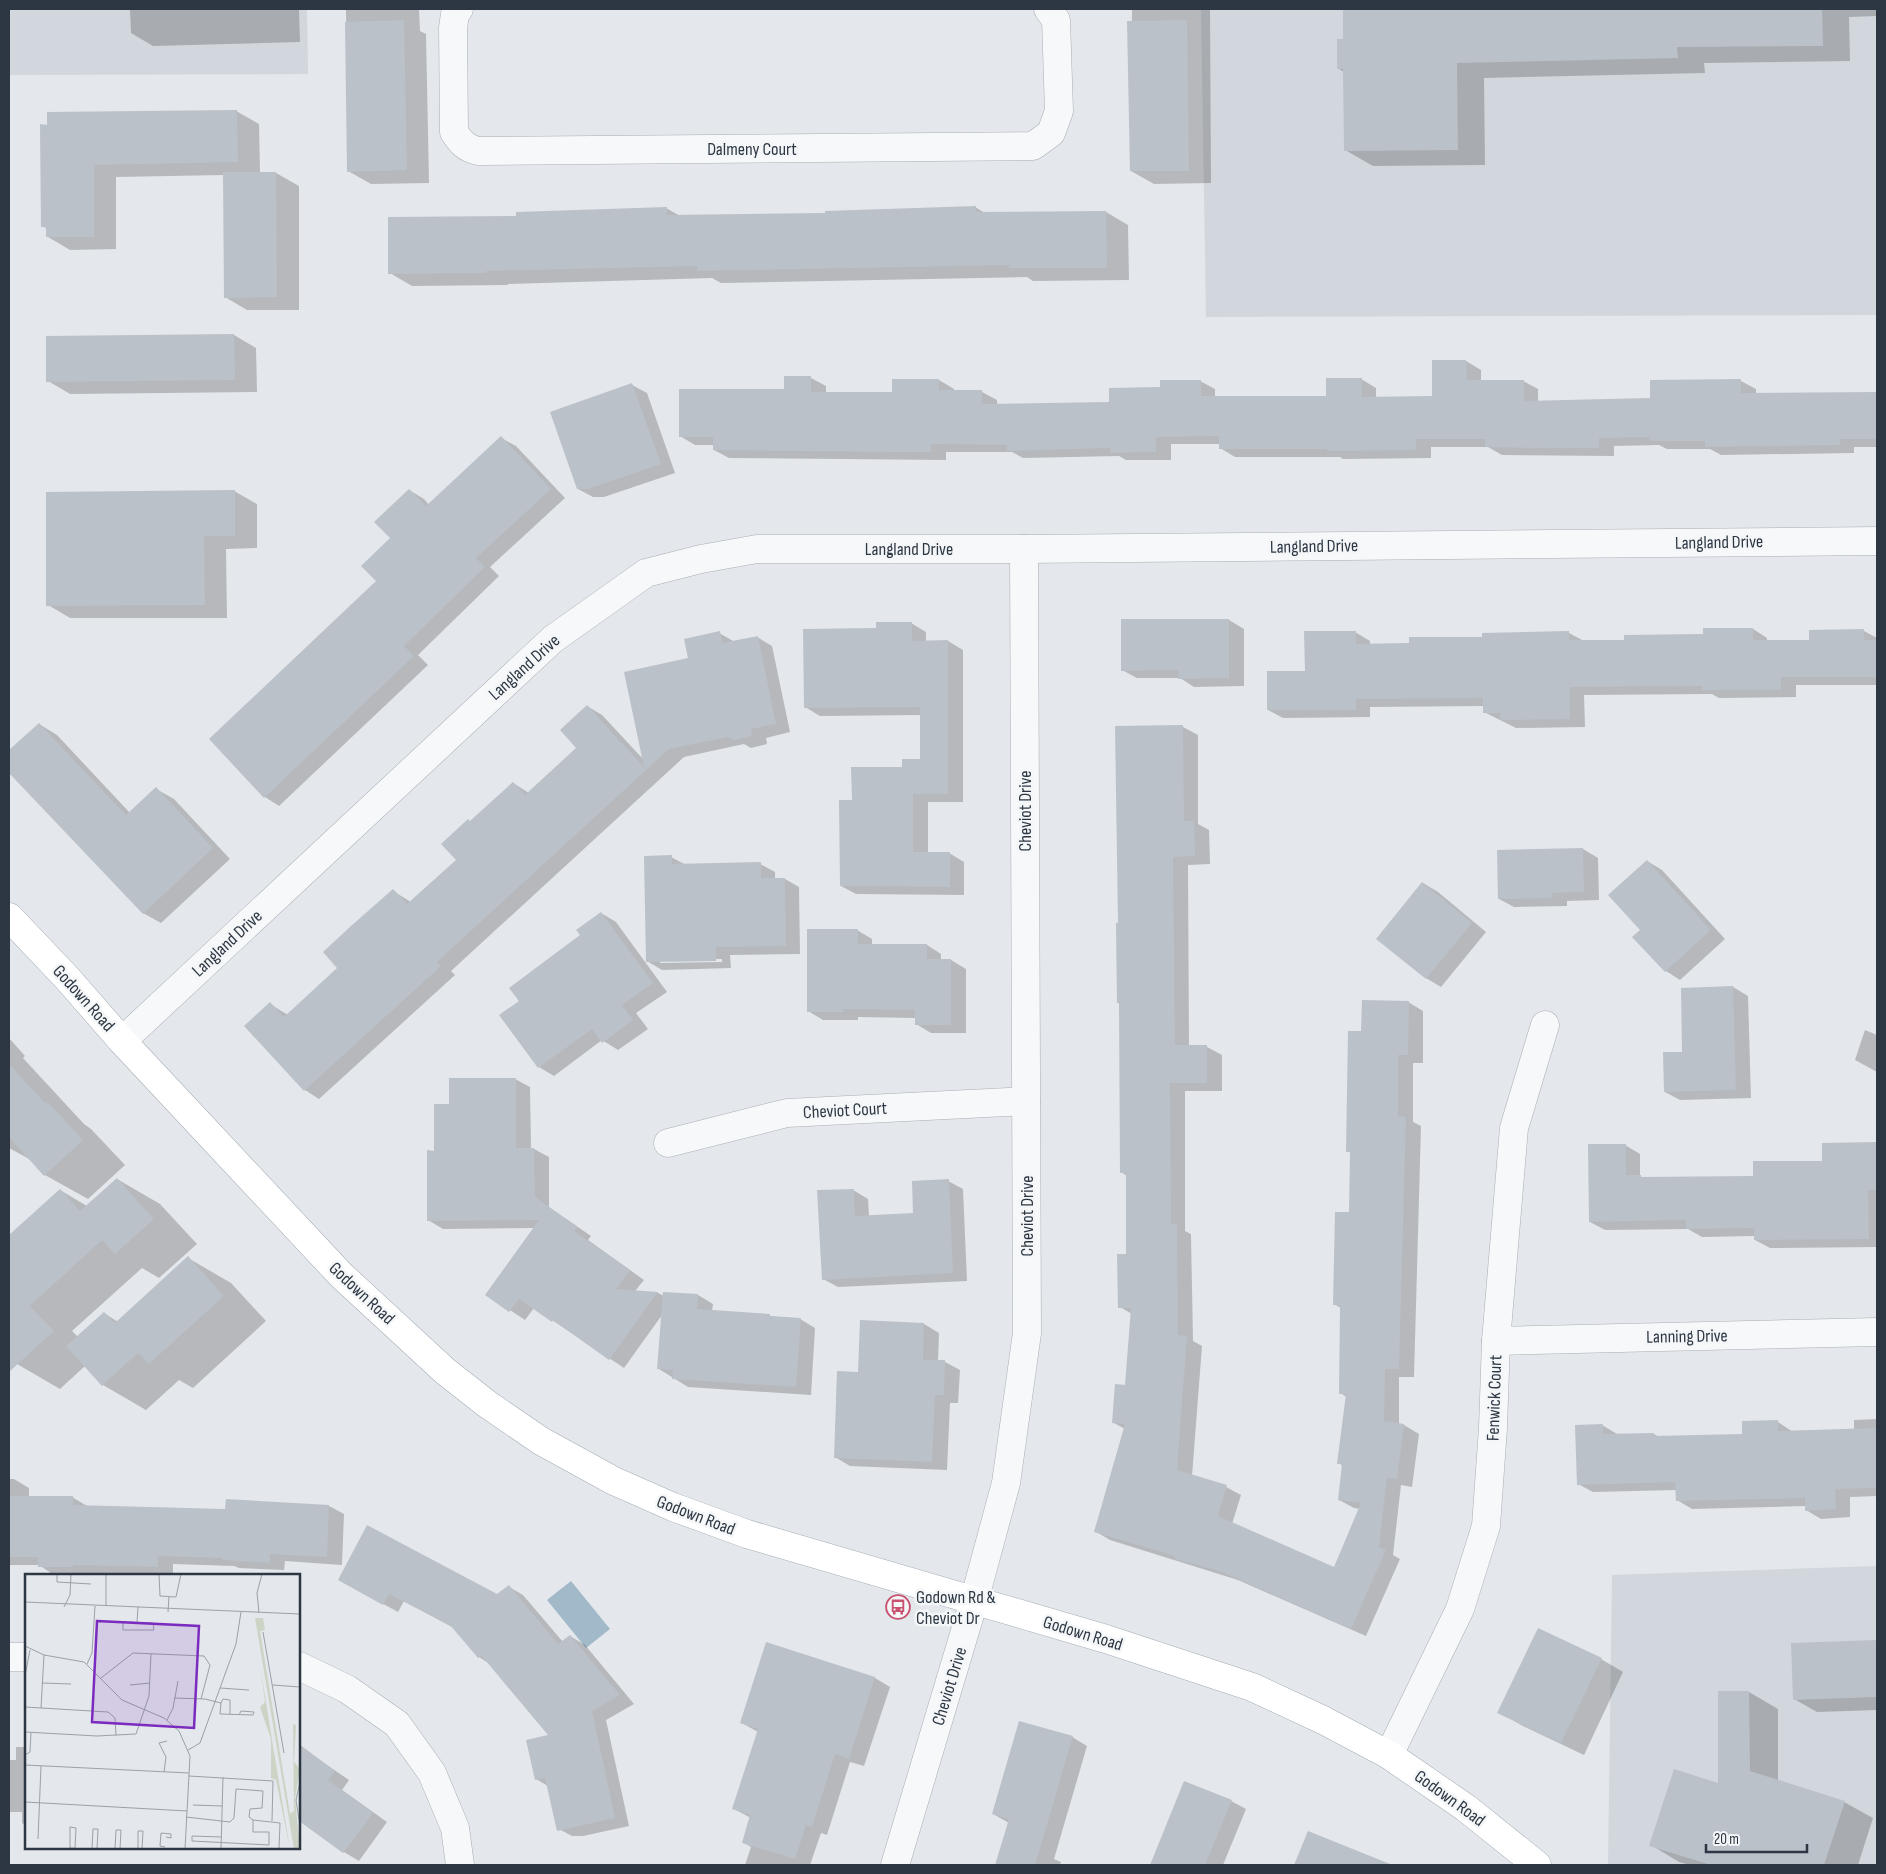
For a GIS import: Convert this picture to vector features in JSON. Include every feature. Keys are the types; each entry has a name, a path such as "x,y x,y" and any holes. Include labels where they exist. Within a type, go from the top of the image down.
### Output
{"main road":[{"name":"Godown Road","path":"9,917 341,1276 445,1371 487,1404 541,1441 614,1481 673,1507 747,1534 1106,1639 1252,1688 1324,1720 1389,1755 1466,1808 1537,1865"}],"street":[{"name":"Dalmeny Court","path":"459,9 455,14 453,28 454,132 468,148 478,151 1033,146 1051,133 1059,112 1056,20 1048,9"},
{"name":"Langland Drive","path":"122,1041 553,639 646,573 701,558 757,549 1024,549 1877,540"},
{"name":"Cheviot Drive","path":"896,1865 974,1601 1006,1484 1027,1333 1024,549"},
{"name":"Fenwick Court","path":"1389,1755 1460,1609 1486,1526 1493,1428 1496,1341 1514,1128 1545,1025"},
{"name":"Cheviot Court","path":"668,1143 787,1114 1026,1101"},
{"name":"Lanning Drive","path":"1496,1341 1877,1332"},
{"path":"9,1657 25,1657"},
{"path":"300,1666 347,1689 397,1724 432,1773 455,1828 460,1865"}],"shaded area":[{"path":"9,9 307,9 308,74 9,75"},
{"path":"1201,9 1877,9 1877,315 1206,317"},
{"path":"1877,1566 1877,1865 1608,1865 1612,1575"}],"water":[{"path":"571,1581 610,1629 586,1648 547,1600"}],"building":[{"path":"1343,9 1822,9 1823,46 1677,47 1678,58 1457,63 1458,150 1344,151 1343,69 1337,69 1337,39 1343,39"},
{"path":"404,20 407,170 347,172 345,22"},
{"path":"1187,20 1189,171 1130,171 1127,21"},
{"path":"237,110 238,162 94,165 94,237 46,237 46,227 41,227 40,124 47,125 47,112"},
{"path":"223,172 276,172 277,297 224,298"},
{"path":"976,206 976,212 1106,211 1107,268 1009,268 1009,265 697,271 697,266 486,271 486,273 388,274 388,217 516,216 516,212 667,207 667,215 825,213 825,211"},
{"path":"234,334 235,380 46,382 46,336"},
{"path":"1432,360 1466,360 1467,380 1524,380 1524,401 1650,398 1650,380 1741,379 1741,393 1877,392 1877,439 1840,439 1840,445 1705,447 1705,441 1650,441 1650,437 1599,438 1599,448 1545,448 1485,447 1485,439 1416,439 1416,450 1327,451 1327,449 1219,449 1219,436 1156,437 1156,452 1110,453 1110,448 1007,451 1007,445 931,444 931,452 713,450 713,437 679,437 679,389 784,389 784,376 811,376 811,392 892,392 892,379 939,379 939,390 982,390 982,404 1109,402 1109,388 1160,387 1160,380 1201,380 1201,396 1326,396 1326,378 1362,378 1362,397 1432,396"},
{"path":"632,383 661,464 588,489 577,489 550,412"},
{"path":"501,436 551,489 476,558 485,567 404,646 414,656 264,798 209,739 376,581 361,566 390,538 374,522 409,489 426,506"},
{"path":"235,490 235,536 204,536 205,605 46,606 46,492"},
{"path":"1121,619 1229,619 1229,678 1178,679 1178,670 1121,671"},
{"path":"876,622 912,622 912,641 948,640 948,794 913,794 913,852 950,852 950,887 840,886 839,800 852,800 851,767 902,767 902,759 920,759 920,707 804,708 803,629 876,628"},
{"path":"1703,628 1753,628 1753,640 1809,640 1809,630 1864,629 1864,640 1877,640 1877,677 1781,677 1781,690 1702,690 1702,686 1570,687 1570,719 1500,720 1500,713 1483,713 1483,698 1356,699 1356,710 1267,710 1267,671 1305,671 1304,631 1356,631 1356,644 1409,643 1409,637 1482,637 1482,633 1569,631 1569,640 1624,640 1624,635 1703,634"},
{"path":"720,631 722,643 758,636 776,724 751,729 752,736 735,740 728,737 669,749 437,962 441,966 304,1091 244,1026 270,1002 284,1017 337,968 323,952 351,926 393,889 407,904 456,860 441,844 468,819 470,821 513,782 525,795 576,748 560,730 587,705 644,767 624,672 688,658 684,639"},
{"path":"39,723 126,815 156,787 213,848 143,914 9,773 9,750"},
{"path":"1183,725 1184,821 1194,821 1195,856 1173,857 1175,1045 1207,1045 1207,1083 1170,1083 1171,1224 1177,1224 1178,1335 1187,1336 1177,1470 1227,1485 1218,1516 1334,1567 1361,1503 1338,1500 1342,1464 1337,1464 1346,1394 1339,1394 1340,1305 1333,1305 1335,1212 1349,1212 1350,1152 1346,1152 1348,1031 1361,1031 1362,1000 1409,1001 1408,1055 1398,1055 1398,1116 1406,1117 1399,1369 1385,1369 1384,1421 1404,1424 1397,1479 1387,1478 1379,1547 1386,1550 1351,1629 1222,1572 1175,1559 1175,1556 1094,1532 1125,1424 1112,1423 1115,1384 1125,1385 1131,1308 1118,1308 1117,1254 1126,1254 1126,1173 1120,1173 1115,726"},
{"path":"1583,848 1584,892 1552,893 1553,898 1498,899 1497,850"},
{"path":"672,855 672,864 761,862 761,878 785,878 786,946 716,947 716,961 646,962 644,856"},
{"path":"1647,860 1711,930 1665,972 1632,937 1640,930 1608,895"},
{"path":"1422,882 1472,923 1426,979 1376,939"},
{"path":"601,912 653,983 622,1005 633,1020 602,1043 592,1029 538,1068 499,1015 519,1001 509,988 580,935 576,930"},
{"path":"807,929 858,929 858,944 927,944 927,959 951,959 951,1025 915,1025 915,1010 843,1009 843,1012 807,1012"},
{"path":"1733,986 1736,1090 1664,1092 1663,1052 1682,1052 1681,988"},
{"path":"9,1064 83,1140 44,1176 9,1137"},
{"path":"449,1078 516,1078 516,1148 534,1148 535,1197 577,1227 574,1231 630,1270 616,1289 658,1292 609,1360 553,1320 552,1322 519,1299 509,1312 485,1295 539,1220 427,1221 427,1150 434,1151 434,1104 449,1104"},
{"path":"1877,1142 1877,1190 1868,1190 1869,1239 1754,1240 1754,1228 1686,1229 1686,1220 1589,1222 1588,1144 1626,1144 1626,1175 1641,1175 1641,1177 1753,1176 1753,1161 1822,1161 1822,1143"},
{"path":"117,1178 154,1219 115,1254 102,1240 30,1306 54,1331 9,1372 9,1235 60,1189 80,1211"},
{"path":"949,1179 953,1273 822,1280 817,1190 854,1189 855,1216 913,1213 912,1181"},
{"path":"188,1256 224,1296 149,1364 138,1353 102,1386 66,1346 104,1312 115,1323"},
{"path":"663,1292 698,1294 697,1309 801,1318 796,1387 672,1379 673,1370 657,1369"},
{"path":"860,1320 924,1323 923,1360 945,1360 944,1395 935,1395 932,1462 834,1458 837,1371 858,1372"},
{"path":"1778,1420 1778,1431 1877,1428 1877,1488 1835,1489 1836,1509 1805,1511 1805,1498 1676,1501 1675,1482 1577,1485 1575,1425 1603,1424 1603,1434 1654,1433 1654,1436 1742,1434 1742,1421"},
{"path":"9,1496 73,1496 73,1505 225,1509 226,1499 329,1505 327,1557 270,1554 270,1563 222,1560 222,1558 158,1556 158,1567 73,1565 73,1567 38,1567 38,1557 9,1557"},
{"path":"367,1525 497,1594 509,1585 558,1644 570,1635 620,1695 592,1711 615,1818 557,1831 545,1778 535,1780 526,1740 548,1735 481,1655 478,1658 451,1626 389,1594 383,1605 338,1580"},
{"path":"1538,1628 1602,1658 1561,1743 1497,1713"},
{"path":"1877,1640 1877,1697 1793,1700 1791,1643"},
{"path":"766,1642 875,1677 849,1759 835,1754 812,1827 806,1825 795,1859 742,1843 750,1815 732,1809 758,1729 740,1723"},
{"path":"1718,1691 1749,1691 1750,1771 1845,1801 1824,1865 1711,1865 1649,1846 1674,1769 1718,1783"},
{"path":"1019,1721 1073,1736 1035,1865 995,1865 1009,1819 992,1814"},
{"path":"300,1745 335,1771 328,1780 373,1813 343,1853 300,1822"},
{"path":"1184,1781 1232,1800 1205,1865 1150,1865"},
{"path":"1308,1831 1390,1864 1390,1865 1294,1865"}],"place":[{"name":"Godown Rd & Cheviot Dr","path":"898,1607"}]}
